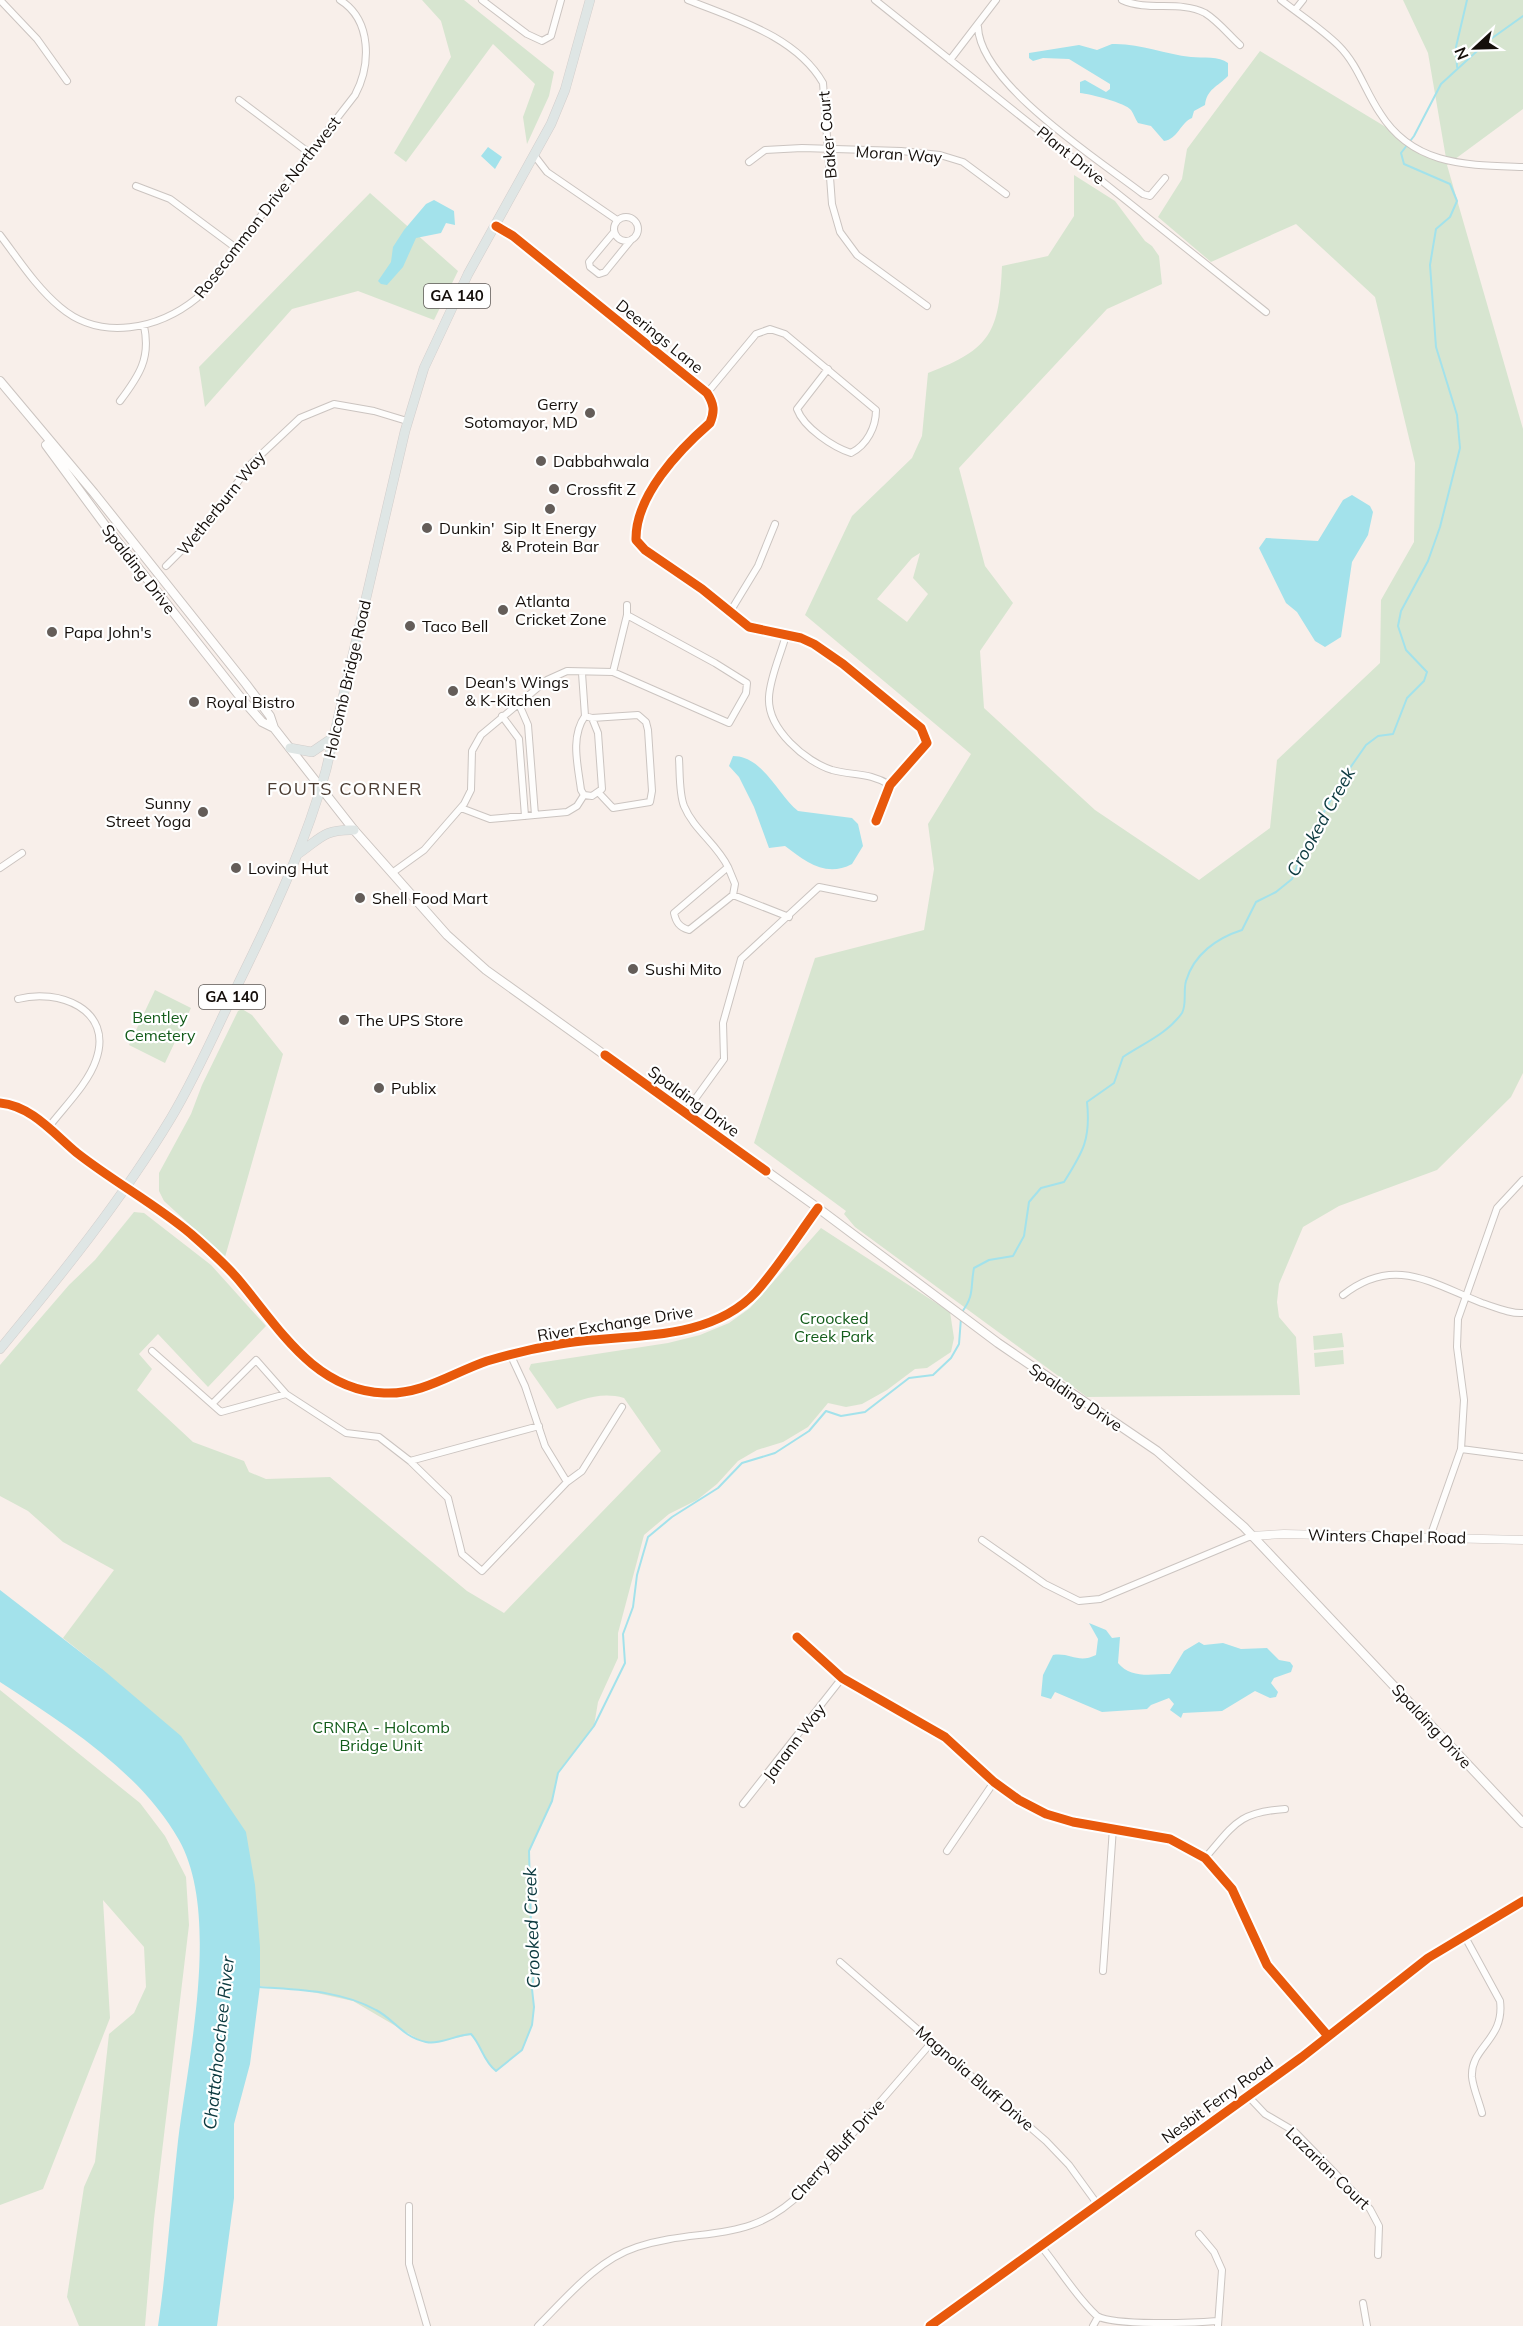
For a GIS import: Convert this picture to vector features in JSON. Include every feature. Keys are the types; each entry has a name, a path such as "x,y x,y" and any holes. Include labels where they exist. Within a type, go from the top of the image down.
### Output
{"main road":[{"name":"Holcomb Bridge Road","path":"0,1349 85,1246 127,1188 190,1081 298,854 321,789 407,421 424,368 442,326 534,154 565,90 590,0"},
{"name":"Spalding Drive","path":"0,381 101,502 246,684 270,716 274,728 354,830 447,935 486,970 818,1208 998,1343 1157,1451 1222,1507 1251,1536 1523,1823"},
{"name":"Spalding Drive","path":"15,400 95,513 218,669 262,722 274,728"},
{"path":"290,748 312,752 334,737"},
{"path":"298,854 322,834 334,830 354,830"}],"street":[{"path":"0,0 37,39 67,81"},
{"name":"Rosecommon Drive Northwest","path":"0,236 41,289 62,309 118,328 144,326 179,313 197,298 308,152 355,95 364,79 368,53 364,36 349,5 340,0"},
{"path":"482,0 527,34 542,41 551,36 561,0"},
{"name":"Baker Court","path":"689,0 766,32 803,57 823,83 830,150 832,204 840,232 857,255 927,306"},
{"name":"Plant Drive","path":"875,0 1266,312"},
{"path":"950,60 978,27 996,0"},
{"path":"1122,0 1136,6 1185,6 1206,14 1240,45"},
{"path":"1281,0 1339,46 1358,72 1380,113 1401,141 1430,156 1466,164 1523,167"},
{"path":"1295,10 1303,0"},
{"path":"978,27 978,42 1012,90 1047,121 1143,194 1150,196 1165,178"},
{"path":"239,100 308,152"},
{"name":"Moran Way","path":"749,162 765,150 802,148 901,151 940,155 963,162 1006,194"},
{"path":"534,154 548,172 617,220"},
{"path":"136,186 170,199 236,248"},
{"path":"625,216 636,221 638,233 605,272 599,274 590,267 590,262 614,232 617,220 625,216"},
{"name":"Deerings Lane","path":"496,226 513,236 707,393 714,407 710,423 669,464 639,517 636,534 638,544 702,589 730,612"},
{"path":"614,232 623,241 631,240"},
{"path":"120,401 141,372 147,357 144,326"},
{"path":"707,393 756,334 764,330 785,334 828,369 876,410 875,428 856,451 851,453 840,450 805,422 797,409 828,369"},
{"name":"Wetherburn Way","path":"166,567 204,528 258,455 300,418 334,404 374,411 407,421"},
{"path":"775,524 758,566 730,612 749,627 786,634 814,644 834,657 921,728 927,743 890,785 876,821"},
{"path":"613,672 627,615 627,605"},
{"path":"392,873 424,850 461,808 471,790 472,751 481,735 547,680 567,671 613,672 729,723 746,693 747,683 627,615"},
{"path":"786,634 769,697 771,711 779,728 791,743 817,765 836,771 860,772 890,785"},
{"path":"582,673 589,717 598,733 602,789 592,796 584,795"},
{"path":"518,702 528,725 535,815"},
{"path":"461,808 490,819 573,810 584,795 576,741 578,726 589,717 638,715 646,722 648,730 652,791 650,802 613,808 598,792"},
{"path":"502,716 519,739 525,816"},
{"path":"679,759 683,804 690,818 721,852 728,867 735,884 733,895 689,930 682,928 676,921 674,912 728,867"},
{"path":"0,868 22,853"},
{"path":"685,1113 724,1059 723,1023 741,959 819,887 874,898"},
{"path":"733,895 789,917"},
{"path":"18,999 50,996 72,1002 88,1015 98,1033 98,1054 93,1068 48,1128"},
{"name":"River Exchange Drive","path":"0,1103 20,1108 48,1128 79,1155 189,1232 216,1257 298,1352 313,1366 345,1385 374,1392 403,1392 423,1388 488,1361 558,1344 686,1329 727,1315 756,1292 818,1208"},
{"path":"1430,1537 1461,1449 1464,1400 1457,1347 1458,1319 1497,1208 1523,1180"},
{"path":"1343,1295 1373,1277 1396,1274 1423,1277 1492,1306 1523,1313"},
{"path":"152,1351 221,1412 286,1394"},
{"path":"511,1356 525,1386 545,1446 567,1482"},
{"path":"212,1404 256,1360 286,1394 346,1433 379,1437 410,1461 448,1498 462,1554 482,1571 567,1482 582,1471 622,1407"},
{"path":"410,1461 539,1426"},
{"path":"1461,1449 1523,1457"},
{"name":"Winters Chapel Road","path":"1251,1536 1284,1534 1523,1540"},
{"path":"982,1540 1045,1584 1079,1601 1100,1599 1251,1536"},
{"path":"797,1637 842,1678 945,1737 994,1782 1019,1800 1046,1814 1073,1822 1170,1839 1205,1858 1232,1889 1267,1965 1328,2036"},
{"name":"Janann Way","path":"743,1804 842,1678"},
{"path":"947,1851 994,1782"},
{"path":"1205,1858 1244,1816 1258,1810 1285,1809"},
{"path":"1103,1971 1113,1828"},
{"name":"Nesbit Ferry Road","path":"930,2326 1248,2096 1389,1987 1464,1935 1523,1901"},
{"path":"1464,1935 1500,2001 1502,2012 1497,2031 1481,2050 1473,2069 1472,2077 1482,2113"},
{"name":"Magnolia Bluff Drive","path":"840,1962 1046,2141 1069,2165 1098,2205"},
{"name":"Cherry Bluff Drive","path":"538,2326 594,2272 620,2253 653,2242 739,2230 762,2222 782,2210 803,2191 932,2042"},
{"name":"Lazarian Court","path":"1248,2096 1265,2114 1294,2131 1374,2214 1379,2226 1378,2255"},
{"path":"409,2206 409,2264 428,2326"},
{"path":"1041,2246 1098,2317 1126,2324 1217,2324 1222,2270 1214,2252 1199,2234"},
{"path":"1364,2303 1367,2326"},
{"path":"1093,2326 1098,2317"}],"green space":[{"path":"422,0 464,0 554,72 549,96 527,144 523,117 535,84 493,44 406,162 394,153 451,57 441,21"},
{"path":"1403,0 1523,0 1523,109 1447,165 1523,429 1523,1073 1511,1097 1437,1170 1339,1206 1303,1227 1279,1284 1277,1302 1279,1317 1296,1337 1300,1395 1087,1397 855,1227 844,1214 846,1211 754,1143 815,958 924,930 934,869 928,824 971,754 805,615 852,516 912,458 922,436 928,373 966,355 979,346 988,335 994,322 1001,288 1002,266 1048,256 1074,216 1074,175 1115,201 1145,241 1152,246 1159,256 1162,284 1107,309 959,468 985,566 1013,603 980,651 984,708 1095,810 1199,880 1270,828 1277,760 1380,663 1381,600 1414,542 1415,463 1375,297 1296,224 1211,262 1158,217 1182,179 1187,149 1260,51 1447,164 1428,53","holes":["920,553 913,578 928,594 907,622 877,599 912,558"]},
{"path":"370,193 458,271 434,320 358,291 292,309 205,407 199,367"},
{"name":"Bentley Cemetery","path":"155,990 191,1008 165,1063 129,1045"},
{"path":"242,1009 252,1015 283,1054 225,1257 164,1201 159,1191 159,1173 191,1114 202,1085 238,1011"},
{"name":"CRNRA - Holcomb Bridge Unit","path":"134,1212 144,1213 211,1265 266,1326 208,1387 158,1334 139,1354 152,1369 137,1390 193,1442 244,1461 249,1472 266,1479 330,1477 467,1591 504,1613 661,1451 624,1398 598,1396 557,1409 529,1369 531,1364 668,1343 700,1335 729,1323 750,1308 821,1228 950,1312 954,1338 951,1352 927,1368 915,1369 887,1390 862,1404 846,1407 828,1403 808,1427 783,1442 757,1450 738,1461 717,1484 697,1500 669,1514 644,1535 618,1633 618,1658 598,1702 594,1726 558,1773 552,1801 529,1851 531,1925 535,1966 532,1989 534,2007 532,2025 522,2050 496,2071 488,2063 471,2035 423,2042 353,2001 308,1991 260,1986 260,1947 101,1668 63,1638 114,1570 63,1542 28,1511 0,1496 0,1365 69,1285 95,1260"},
{"path":"1342,1333 1344,1347 1314,1350 1313,1336"},
{"path":"1343,1350 1344,1364 1315,1367 1314,1353"},
{"path":"0,1690 140,1803 165,1836 186,1877 189,1925 154,2219 145,2326 79,2326 67,2297 84,2187 95,2162 109,2034 134,2013 146,1987 144,1947 103,1900 110,2018 43,2189 0,2205"}],"water":[{"path":"1112,44 1132,45 1181,56 1220,59 1228,63 1228,76 1210,92 1205,105 1194,111 1192,118 1173,137 1164,141 1151,126 1138,123 1128,107 1080,93 1080,82 1085,80 1106,92 1110,89 1110,84 1069,59 1043,58 1033,61 1029,58 1029,53 1079,45 1097,50"},
{"path":"488,147 502,157 495,169 481,156"},
{"path":"434,200 454,211 455,225 446,223 441,233 416,238 403,267 387,285 381,284 378,281 391,262 393,247 426,204"},
{"path":"1352,495 1370,506 1373,512 1368,535 1352,562 1341,637 1325,647 1315,641 1297,612 1286,603 1259,548 1266,538 1318,541 1343,500"},
{"path":"733,756 753,762 798,811 852,818 858,824 863,846 852,864 843,868 825,869 801,858 785,846 769,848 754,807 739,777 729,766"},
{"name":"Chattahoochee River","path":"0,1590 101,1668 181,1736 246,1832 255,1885 260,1947 260,1986 250,2064 234,2124 234,2198 217,2326 158,2326 178,2141 198,1987 200,1946 198,1907 191,1871 179,1840 163,1815 144,1792 99,1751 0,1682"},
{"path":"1089,1623 1106,1630 1112,1638 1120,1637 1118,1663 1135,1674 1170,1674 1184,1651 1199,1642 1204,1645 1223,1643 1241,1649 1267,1648 1279,1660 1290,1662 1293,1666 1291,1672 1274,1678 1271,1683 1278,1692 1276,1697 1270,1698 1255,1691 1222,1711 1183,1713 1181,1718 1170,1710 1174,1704 1169,1698 1147,1709 1102,1712 1055,1692 1051,1699 1041,1696 1043,1675 1053,1655 1084,1658 1096,1655 1098,1639"}],"waterway":[{"name":"Crooked Creek","path":"1457,67 1456,47 1467,0"},
{"name":"Crooked Creek","path":"962,1312 970,1295 974,1268 989,1260 1013,1256 1024,1236 1029,1202 1041,1188 1064,1182 1071,1171 1084,1145 1088,1126 1087,1102 1114,1083 1123,1057 1162,1032 1182,1013 1186,981 1201,955 1215,943 1242,930 1256,902 1276,892 1292,879 1305,846 1343,778 1366,745 1378,736 1393,734 1407,698 1424,681 1427,672 1406,650 1398,626 1401,611 1428,561 1440,527 1460,448 1457,415 1436,347 1430,265 1436,229 1450,217 1457,201 1450,184 1404,164 1401,153 1414,136 1441,84 1488,41 1523,16"},
{"name":"Crooked Creek","path":"259,1987 304,1990 348,1998 376,2010 404,2032 426,2042 431,2043 471,2034 488,2063 496,2071 522,2050 532,2025 534,2007 532,1989 535,1966 531,1925 529,1851 552,1801 558,1773 594,1726 625,1663 623,1634 633,1607 637,1575 648,1537 672,1517 718,1488 742,1463 775,1453 809,1431 826,1411 841,1416 865,1412 909,1378 933,1375 951,1358 959,1344 961,1318"}],"cycle path":[{"path":"496,226 513,236 707,393 711,401 713,415 710,423 685,446 651,491 638,523 636,540 645,550 702,589 749,627 801,638 814,644 843,664 921,728 927,743 890,785 876,821"},
{"path":"605,1055 766,1171"},
{"path":"0,1103 12,1105 32,1115 91,1164 191,1234 232,1272 283,1335 317,1368 337,1381 359,1389 384,1393 411,1391 487,1361 532,1349 664,1333 714,1321 736,1309 756,1292 818,1208"},
{"path":"797,1637 842,1678 945,1737 994,1782 1019,1800 1046,1814 1073,1822 1170,1839 1205,1858 1232,1889 1267,1965 1328,2036"},
{"path":"930,2326 1302,2057 1428,1958 1523,1901"}],"place":[{"name":"Gerry Sotomayor, MD","path":"590,413"},
{"name":"Dabbahwala","path":"541,461"},
{"name":"Crossfit Z","path":"554,489"},
{"name":"Sip It Energy & Protein Bar","path":"550,509"},
{"name":"Dunkin'","path":"427,528"},
{"name":"Atlanta Cricket Zone","path":"503,610"},
{"name":"Taco Bell","path":"410,626"},
{"name":"Papa John's","path":"52,632"},
{"name":"Dean's Wings & K-Kitchen","path":"453,691"},
{"name":"Royal Bistro","path":"194,702"},
{"name":"Sunny Street Yoga","path":"203,812"},
{"name":"Loving Hut","path":"236,868"},
{"name":"Shell Food Mart","path":"360,898"},
{"name":"Sushi Mito","path":"633,969"},
{"name":"The UPS Store","path":"344,1020"},
{"name":"Publix","path":"379,1088"}],"district":[{"name":"FOUTS CORNER","path":"345,789"}],"park label":[{"name":"Croocked Creek Park","path":"834,1327"}]}
